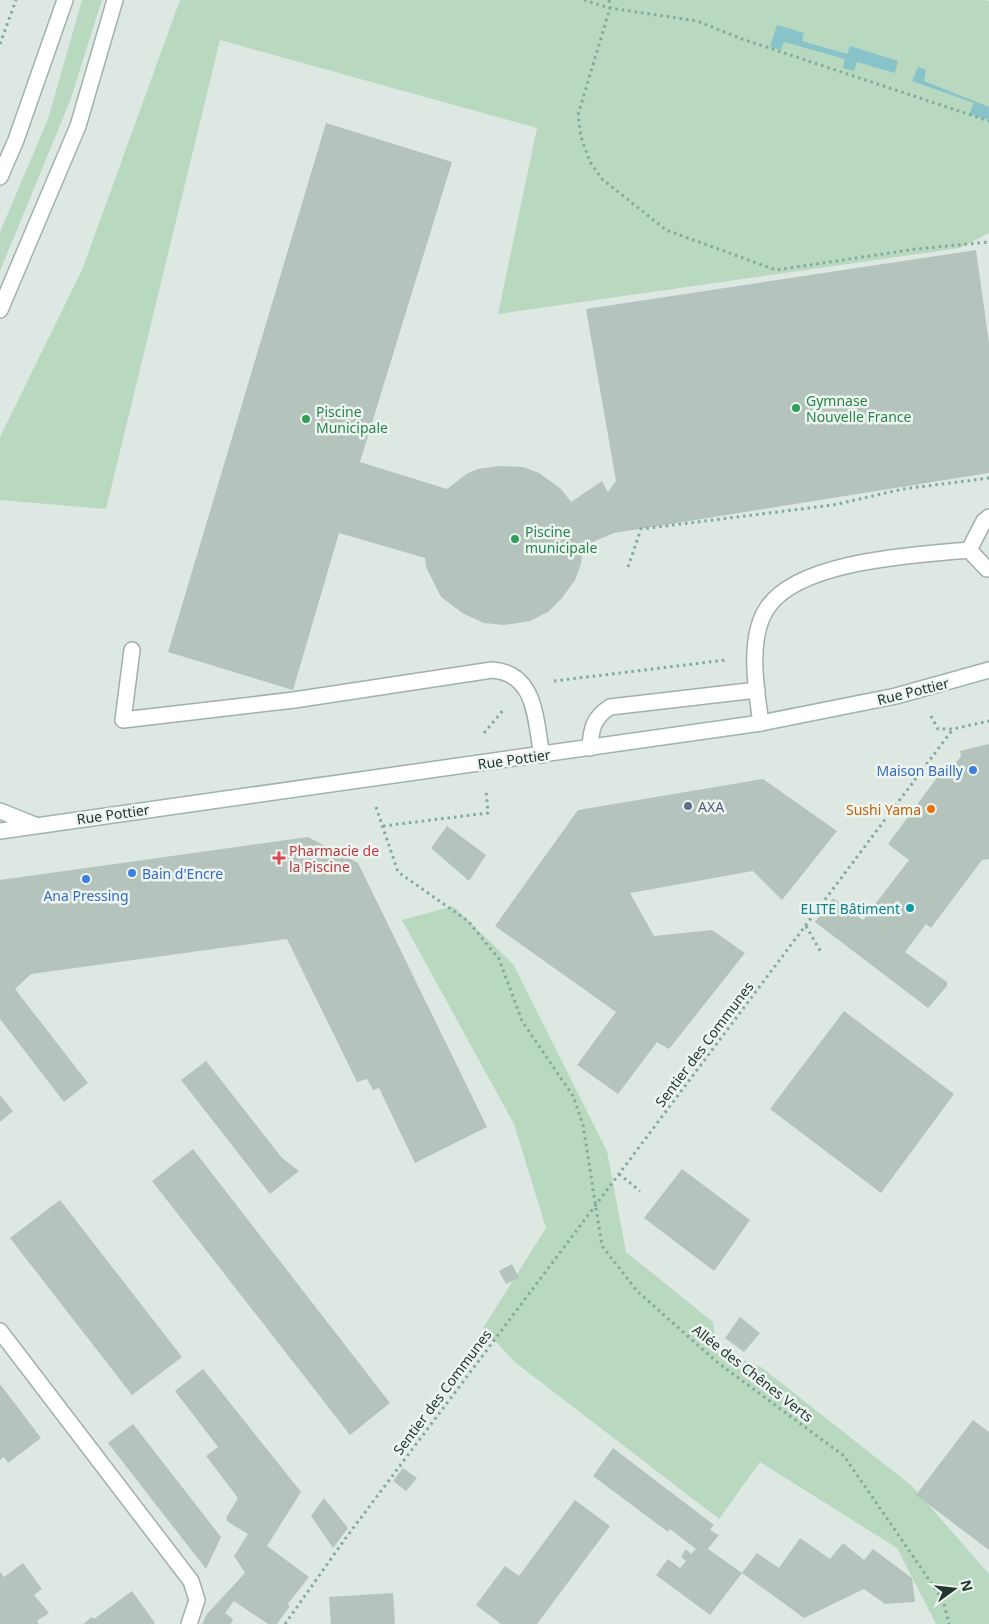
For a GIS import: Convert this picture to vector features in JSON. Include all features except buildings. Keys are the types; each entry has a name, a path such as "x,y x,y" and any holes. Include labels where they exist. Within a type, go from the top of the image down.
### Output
{"street":[{"path":"0,177 16,140 65,0"},
{"path":"0,310 78,126 115,0"},
{"path":"969,550 984,521 989,518"},
{"path":"969,550 987,569"},
{"path":"761,723 754,663 759,629 767,608 781,593 820,574 883,558 969,550"},
{"path":"132,650 123,720 492,670 504,671 514,675 528,691 542,755"},
{"name":"Rue Pottier","path":"0,831 761,723 896,696 989,670"},
{"path":"590,748 591,728 598,715 610,707 757,690"},
{"name":"Rue Pottier","path":"0,811 35,825"},
{"path":"0,1331 191,1581 197,1600 189,1624"}],"path":[{"path":"0,44 16,0"},
{"path":"584,0 610,8 697,21 742,39 989,120"},
{"path":"609,0 610,8 578,115 581,138 590,162 602,179 666,230 776,270 916,249 989,242"},
{"path":"628,567 642,529 832,505 903,489 989,478"},
{"path":"382,826 488,813 480,739 515,696 552,682 728,660"},
{"name":"Sentier des Communes","path":"285,1624 345,1539 953,729 989,721"},
{"name":"Allée des Chênes Verts","path":"366,779 398,872 468,921 499,959 522,1021 573,1096 583,1125 602,1246 637,1291 716,1362 844,1456 943,1600 948,1624"},
{"path":"806,926 822,954"},
{"path":"619,1174 640,1191"}],"green space":[{"path":"82,0 102,0 70,101 0,271 0,232 48,119"},
{"path":"180,0 989,1 989,233 960,248 498,314 537,128 220,40 106,509 0,500 0,437 82,270"},
{"path":"453,906 513,964 607,1151 626,1252 713,1322 717,1350 761,1367 912,1486 989,1574 989,1624 936,1624 897,1548 760,1462 719,1519 516,1363 483,1328 546,1228 514,1124 402,920"}],"water":[{"path":"777,25 804,33 802,41 847,54 850,46 898,61 895,73 857,62 854,71 843,68 845,59 784,42 781,50 770,47"},
{"path":"918,67 926,70 924,81 989,107 989,120 969,114 974,103 912,81"}],"place":[{"name":"Gymnase Nouvelle France","path":"796,408"},
{"name":"Piscine Municipale","path":"306,419"},
{"name":"Piscine municipale","path":"515,539"},
{"name":"Maison Bailly","path":"973,770"},
{"name":"AXA","path":"688,806"},
{"name":"Sushi Yama","path":"931,809"},
{"name":"Pharmacie de la Piscine","path":"279,858"},
{"name":"Bain d'Encre","path":"132,873"},
{"name":"Ana Pressing","path":"86,879"},
{"name":"ELITE Bâtiment","path":"910,908"}]}
